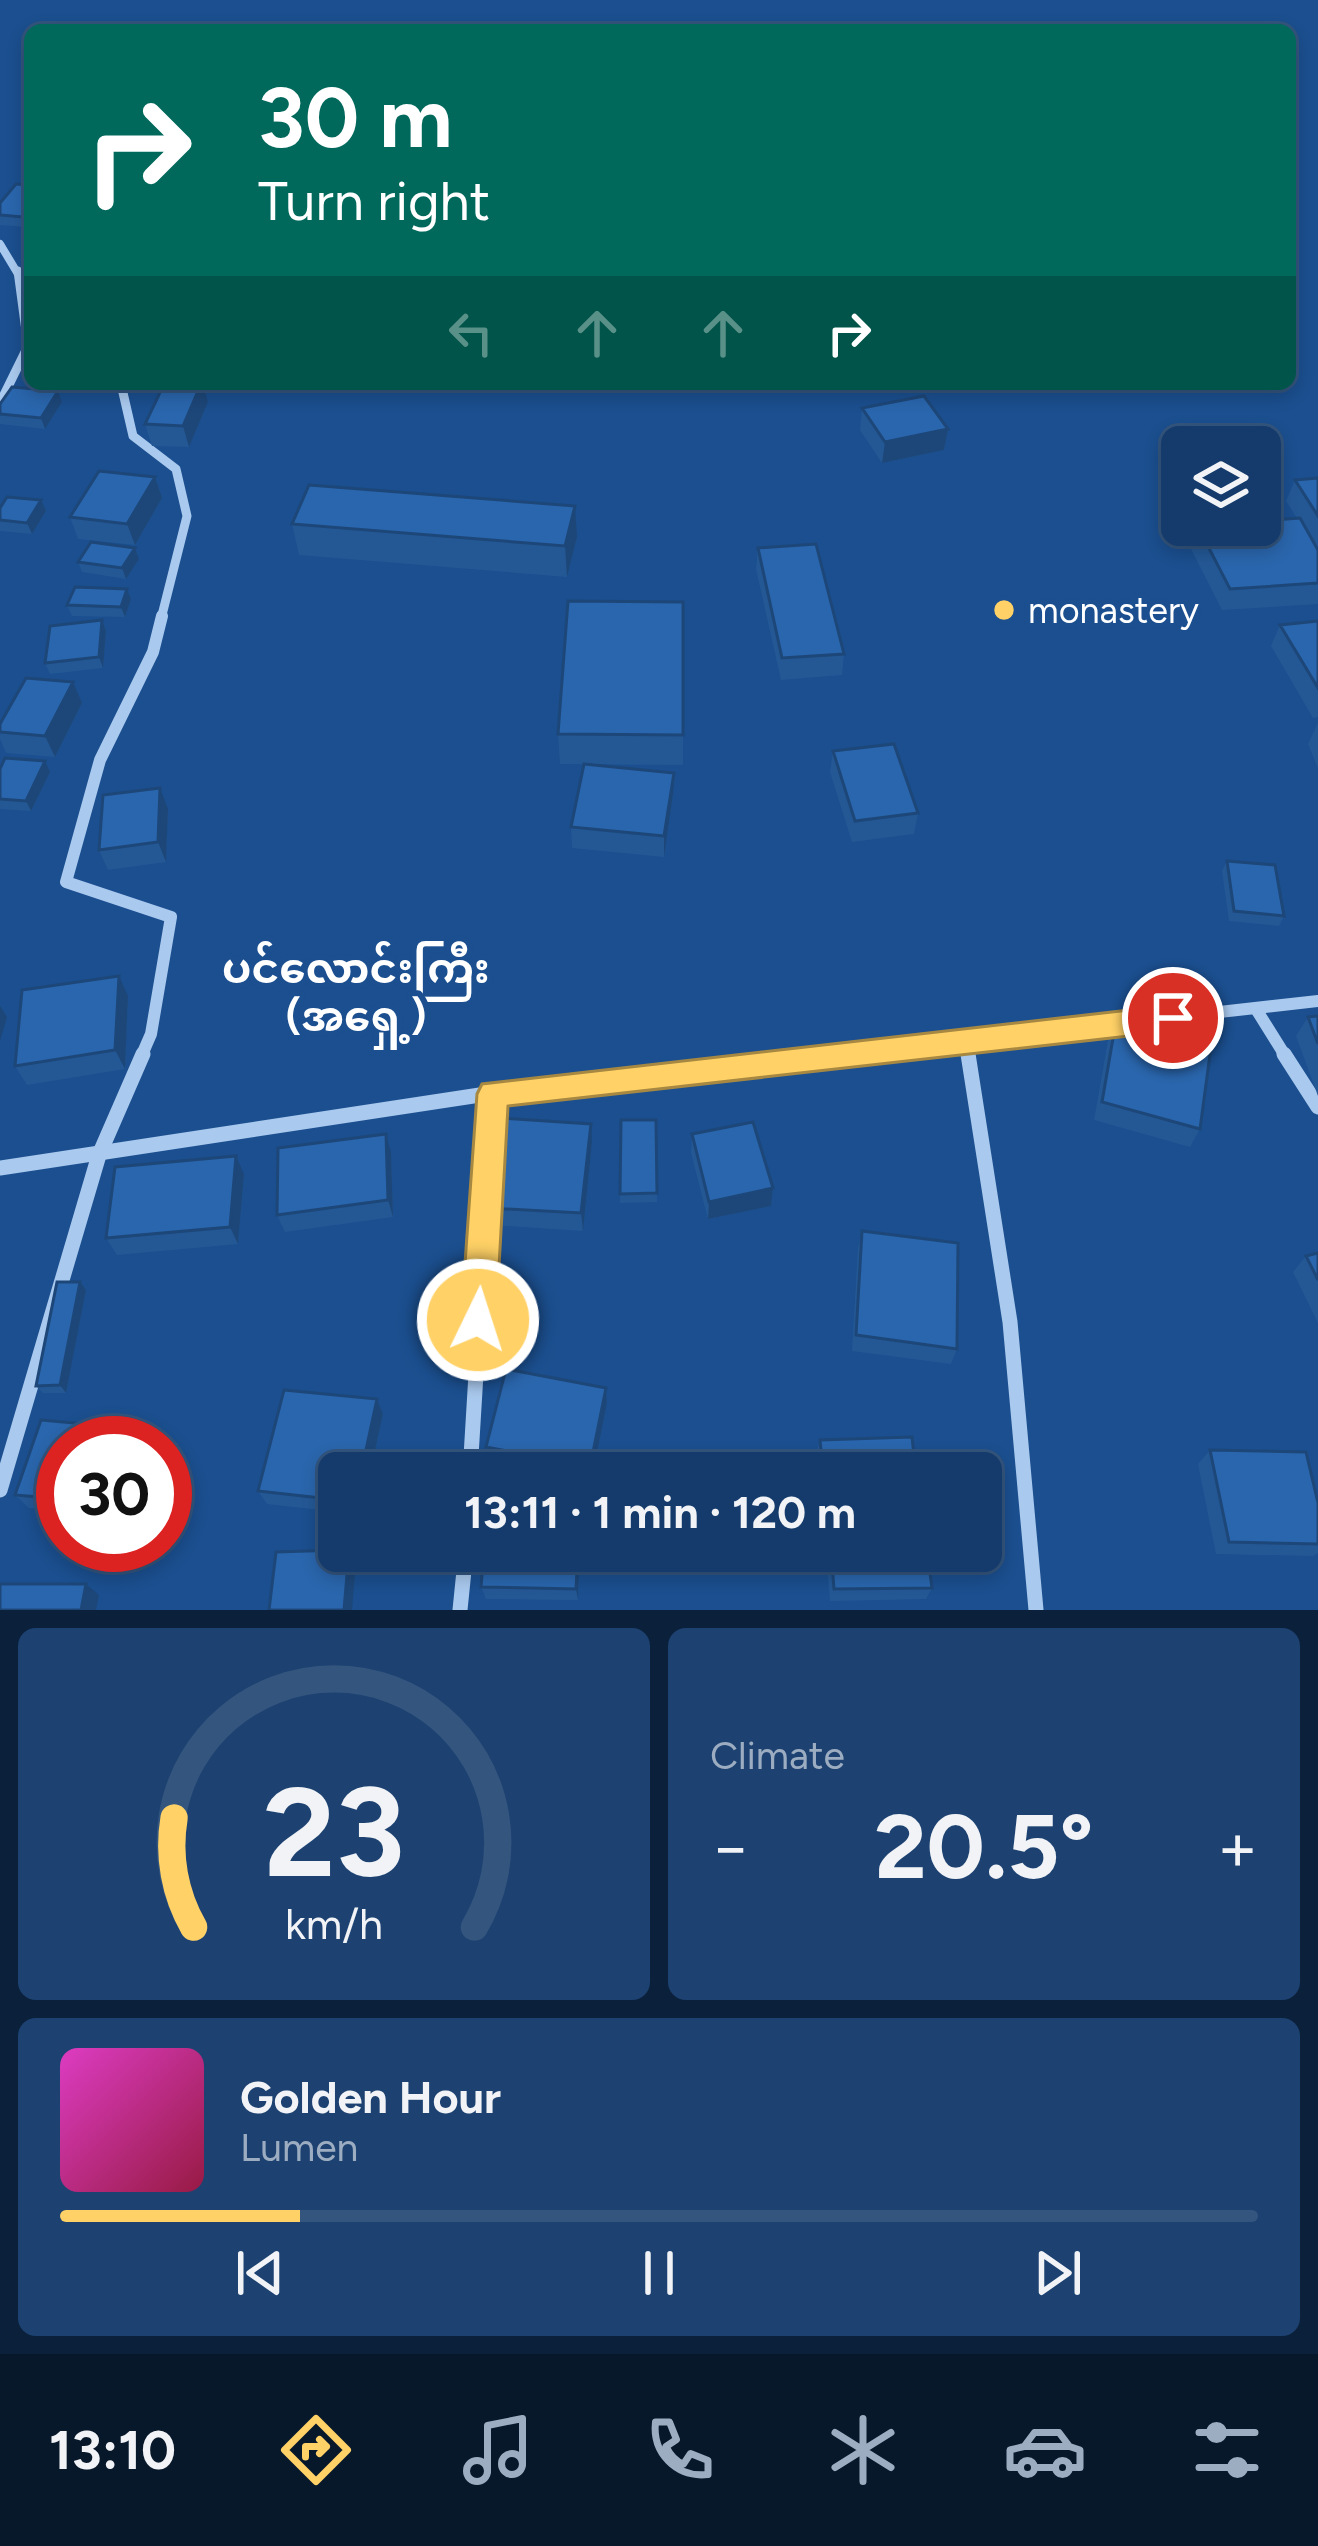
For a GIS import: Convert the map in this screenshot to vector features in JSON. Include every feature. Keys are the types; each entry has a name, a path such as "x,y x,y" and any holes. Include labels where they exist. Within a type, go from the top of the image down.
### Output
{"street":[{"path":"0,244 17,271 24,315"},
{"path":"0,403 24,356"},
{"path":"0,1490 99,1155 151,1034 171,917 66,882 100,760 153,652 187,515 176,470 143,452 125,426 122,390"},
{"path":"0,1168 493,1094 1318,1001"},
{"path":"1256,1009 1318,1107"},
{"path":"966,1041 1010,1322 1036,1610"},
{"path":"471,1452 493,1094"},
{"path":"460,1610 464,1572"}],"building":[{"path":"16,184 24,185 23,217 0,215 0,203"},
{"path":"12,387 58,391 41,418 0,414 0,404"},
{"path":"161,390 198,390 183,426 145,424"},
{"path":"924,396 948,429 885,442 862,408"},
{"path":"99,471 155,477 127,524 70,517"},
{"path":"1318,478 1318,516 1295,480"},
{"path":"309,485 575,506 565,546 292,524"},
{"path":"7,497 41,500 27,523 0,520"},
{"path":"1300,518 1318,550 1318,583 1230,589 1208,546 1281,546 1281,519"},
{"path":"91,542 135,548 122,568 78,562"},
{"path":"816,544 844,654 782,658 758,548"},
{"path":"75,587 127,589 121,607 67,605"},
{"path":"568,601 683,602 683,735 558,734"},
{"path":"102,620 99,657 45,663 50,626"},
{"path":"1318,621 1318,688 1280,625"},
{"path":"26,678 73,682 45,736 0,732"},
{"path":"894,744 918,813 855,821 833,751"},
{"path":"5,758 45,761 26,801 0,799 0,769"},
{"path":"584,764 674,773 664,836 571,827"},
{"path":"160,788 158,842 99,850 103,795"},
{"path":"1227,861 1275,865 1284,916 1234,911"},
{"path":"119,976 115,1050 15,1066 22,990"},
{"path":"1318,1016 1318,1044 1308,1017"},
{"path":"1116,1021 1211,1047 1200,1129 1102,1102"},
{"path":"500,1118 591,1124 581,1213 488,1208"},
{"path":"621,1120 656,1120 657,1193 620,1194"},
{"path":"753,1122 773,1188 709,1202 692,1134"},
{"path":"386,1134 388,1200 277,1215 278,1148"},
{"path":"236,1156 230,1227 106,1238 115,1167"},
{"path":"862,1231 958,1243 957,1349 856,1335"},
{"path":"1318,1253 1318,1280 1306,1256"},
{"path":"57,1282 80,1282 60,1385 36,1386"},
{"path":"506,1369 606,1388 593,1452 512,1452 486,1447"},
{"path":"284,1390 377,1399 366,1452 318,1452 318,1498 258,1491"},
{"path":"36,1434 36,1497 15,1495"},
{"path":"912,1437 914,1452 821,1452 820,1440"},
{"path":"1210,1450 1306,1452 1318,1503 1318,1544 1229,1542"},
{"path":"318,1551 318,1572 347,1572 344,1610 269,1610 276,1552"},
{"path":"482,1572 577,1572 576,1589 481,1587"},
{"path":"833,1572 930,1572 932,1588 834,1589"},
{"path":"0,1584 86,1584 81,1610 0,1610"}],"place":[{"name":"monastery","path":"1004,610"}],"district":[{"name":"ပင်လောင်းကြီး (အရှေ့)","path":"356,992"}],"route":[{"path":"478,1320 493,1094 1173,1018"}]}
